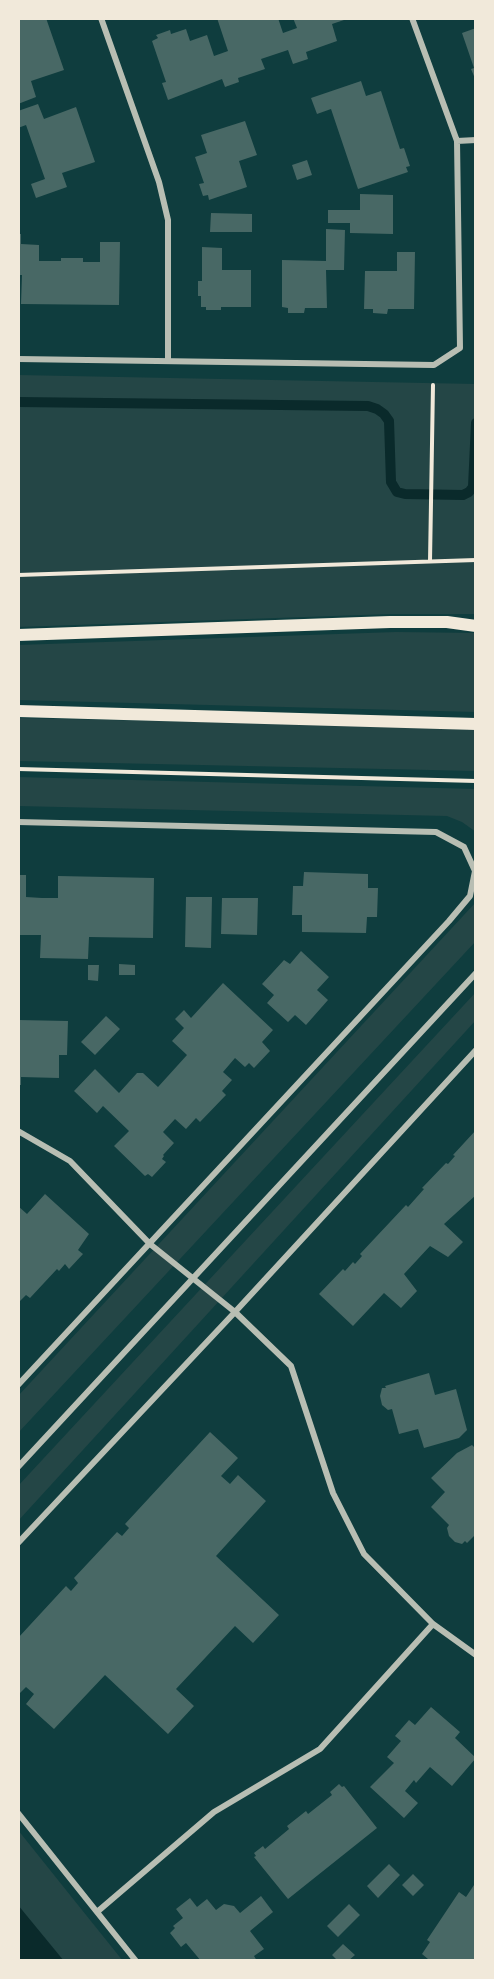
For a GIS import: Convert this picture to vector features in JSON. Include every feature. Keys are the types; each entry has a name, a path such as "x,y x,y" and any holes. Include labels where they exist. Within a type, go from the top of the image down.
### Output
{"main road":[{"path":"18,635 390,622 447,622 476,626"},
{"path":"18,711 476,724"}],"street":[{"path":"101,18 159,182 168,220 168,362"},
{"path":"18,359 434,365 460,348 457,141 412,18"},
{"path":"457,141 476,140"},
{"path":"18,822 436,832 464,847 475,871 470,896 449,921 18,1385"},
{"path":"18,1467 476,974"},
{"path":"18,1543 476,1050"},
{"path":"18,1131 70,1161 150,1244 235,1312 291,1366 333,1493 364,1554 433,1624 476,1655"},
{"path":"97,1912 214,1812 320,1749 433,1624"},
{"path":"18,1813 136,1961"}],"path":[{"path":"430,561 434,365"},
{"path":"18,575 476,560"},
{"path":"18,769 476,781"}],"shaded area":[{"path":"18,375 476,384 476,614 391,614 18,627"},
{"path":"396,632 476,633 476,712 18,700 18,645"},
{"path":"18,718 476,730 476,771 18,761"},
{"path":"18,777 476,789 476,832 462,822 447,816 18,806"},
{"path":"476,902 476,941 18,1433 18,1396"},
{"path":"476,992 476,1020 18,1521 18,1486"},
{"path":"18,1830 78,1905 123,1961 18,1961"},
{"path":"18,1905 64,1961 18,1961"}],"building":[{"path":"18,18 46,18 64,70 31,81 36,97 18,104"},
{"path":"217,18 278,18 283,33 297,28 293,18 350,18 332,24 337,41 306,52 308,59 293,64 288,50 261,59 265,69 238,78 239,82 225,87 222,79 168,100 162,83 166,82 152,41 158,38 156,35 170,30 171,34 186,29 190,41 207,35 214,56 228,51"},
{"path":"476,28 476,81 462,33"},
{"path":"361,81 366,96 381,91 400,149 404,148 410,166 406,167 408,172 358,189 331,109 317,114 311,98"},
{"path":"38,104 44,119 76,107 95,162 62,173 67,187 36,198 31,184 45,179 26,125 18,128 18,111"},
{"path":"245,121 257,155 239,161 247,187 209,200 208,195 203,196 199,184 204,183 195,157 207,153 201,135"},
{"path":"307,160 312,175 297,180 292,165"},
{"path":"360,194 393,195 393,234 350,233 350,223 328,223 328,210 360,210"},
{"path":"211,213 252,214 252,232 210,232"},
{"path":"326,229 345,230 344,270 326,270 327,308 305,308 304,313 288,313 288,308 282,307 282,260 326,261"},
{"path":"18,234 21,234 21,244 39,245 39,261 83,258 83,262 100,262 100,242 120,242 119,305 21,304 22,275 18,275"},
{"path":"202,247 222,248 222,270 251,270 251,307 221,307 221,310 206,310 206,307 201,307 198,281 202,281"},
{"path":"397,252 415,252 414,309 388,309 387,314 373,313 373,309 364,309 365,271 397,271"},
{"path":"304,872 368,874 368,888 378,888 377,917 367,917 366,933 302,932 302,915 292,915 293,886 303,886"},
{"path":"18,875 26,875 26,897 42,898 58,898 58,876 154,878 153,938 89,937 88,959 40,958 41,935 18,935"},
{"path":"186,897 212,897 211,948 185,947"},
{"path":"222,898 258,898 257,935 221,934"},
{"path":"301,951 329,977 317,990 328,1000 306,1025 295,1015 288,1022 267,1003 274,995 262,984 284,960 290,964"},
{"path":"119,964 135,965 135,975 119,975"},
{"path":"88,965 99,965 98,981 88,980"},
{"path":"223,983 273,1030 262,1042 270,1051 254,1068 249,1063 245,1067 235,1058 223,1072 232,1080 222,1091 226,1095 200,1122 196,1118 186,1129 175,1119 163,1132 174,1143 163,1155 162,1159 166,1162 152,1177 148,1174 145,1176 114,1146 129,1131 103,1106 97,1113 74,1091 95,1069 119,1093 137,1073 143,1073 158,1087 187,1055 172,1041 184,1028 175,1019 184,1010 191,1018"},
{"path":"106,1016 120,1029 95,1055 81,1042"},
{"path":"18,1020 68,1021 67,1055 59,1055 59,1078 21,1077 21,1085 18,1085"},
{"path":"476,1130 476,1195 444,1224 463,1242 448,1257 430,1246 404,1274 417,1291 401,1308 384,1293 353,1326 319,1294 343,1269 345,1271 353,1262 355,1264 362,1256 360,1254 406,1205 408,1207 424,1189 422,1188 446,1163 448,1164 455,1156 453,1155"},
{"path":"45,1194 89,1234 78,1250 83,1254 69,1269 65,1264 59,1271 57,1269 30,1298 26,1295 18,1303 18,1206 27,1214"},
{"path":"429,1373 435,1395 456,1389 467,1430 459,1438 424,1448 418,1429 399,1434 392,1409 388,1410 382,1405 380,1396 385,1386"},
{"path":"210,1432 238,1458 221,1476 230,1484 238,1475 266,1501 216,1556 279,1615 253,1643 235,1626 176,1689 194,1706 168,1734 105,1675 54,1729 26,1704 34,1694 26,1687 18,1695 18,1638 66,1586 71,1591 78,1583 74,1578 117,1532 122,1536 129,1528 125,1524"},
{"path":"472,1445 476,1449 476,1534 467,1543 465,1541 462,1544 455,1542 449,1536 447,1528 449,1525 431,1507 445,1492 431,1478 457,1453"},
{"path":"431,1707 460,1732 455,1738 476,1758 452,1786 430,1767 416,1783 414,1780 405,1791 418,1803 404,1818 370,1787 394,1763 387,1757 401,1741 395,1736 409,1720 415,1725"},
{"path":"339,1784 344,1786 377,1828 288,1899 254,1857 256,1856 254,1853 263,1846 265,1849 289,1829 287,1826 306,1811 308,1814 332,1795 330,1792"},
{"path":"389,1864 400,1875 378,1898 367,1886"},
{"path":"413,1874 424,1885 413,1896 402,1885"},
{"path":"476,1882 476,1961 426,1961 428,1959 422,1954 430,1942 427,1940 459,1892 466,1897"},
{"path":"261,1896 273,1912 250,1931 264,1949 254,1956 257,1961 201,1961 186,1943 181,1947 170,1933 175,1928 173,1926 183,1918 176,1909 190,1898 197,1907 207,1899 216,1910 224,1904 234,1906 240,1913"},
{"path":"349,1904 360,1915 338,1937 327,1926"},
{"path":"343,1944 355,1955 348,1961 338,1961 332,1955"}],"waterway":[{"path":"18,402 368,406 377,409 389,421 391,482 397,492 405,494 463,495 469,492 473,487 476,423"}]}
